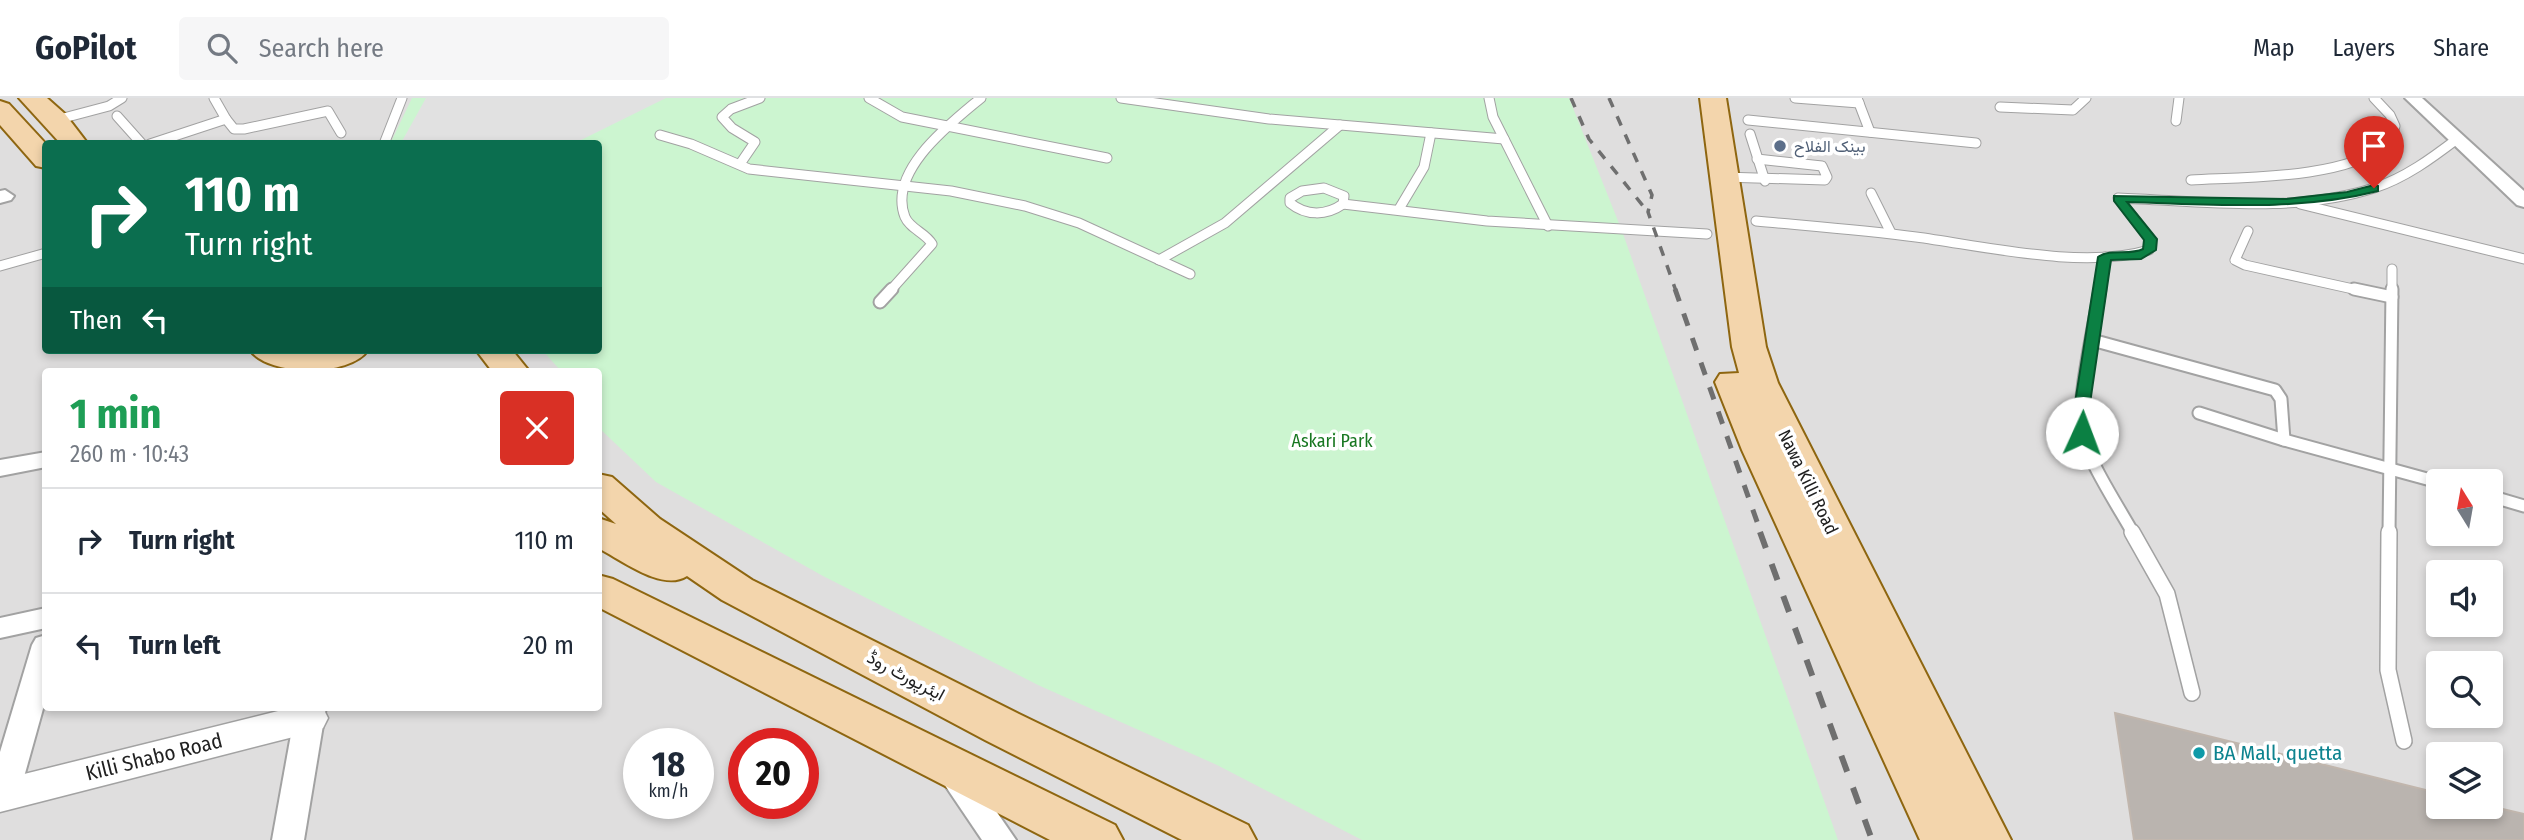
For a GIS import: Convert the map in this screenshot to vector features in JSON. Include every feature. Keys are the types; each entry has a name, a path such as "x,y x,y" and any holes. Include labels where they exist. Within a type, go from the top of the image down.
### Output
{"main road":[{"path":"32,98 57,120 72,140"},
{"name":"Nawa Killi Road","path":"1693,98 1716,306 1733,381 1761,450 1946,840"},
{"name":"Nawa Killi Road","path":"1713,98 1749,347 1760,383 1985,840"},
{"path":"0,109 42,156"},
{"path":"248,354 264,368"},
{"path":"278,354 306,361 321,360 339,354"},
{"path":"496,354 508,368"},
{"name":"ایئرپورٹ روڈ","path":"602,489 646,528 737,590 1002,727 1230,840"},
{"path":"602,533 663,565 737,590"},
{"path":"602,566 648,598 670,625"},
{"path":"602,591 1097,840"}],"street":[{"path":"2413,98 2524,201"},
{"path":"0,468 42,460"},
{"path":"0,628 42,619"},
{"path":"1,795 42,658"},
{"path":"288,840 310,712"},
{"name":"Killi Shabo Road","path":"1,795 310,712"},
{"path":"946,764 1000,840"}],"lane":[{"path":"57,120 109,106 122,98"},
{"path":"214,98 234,129 328,111 341,133"},
{"path":"386,140 402,98"},
{"path":"740,164 755,142 732,128 722,117 731,109 760,98"},
{"path":"869,98 902,117 1107,158"},
{"path":"880,302 932,244 930,239 905,217 904,186 919,156 981,98"},
{"path":"1121,98 1269,119 1504,139"},
{"path":"1489,98 1493,117 1548,226"},
{"path":"1795,98 1858,101 1870,132"},
{"path":"2000,107 2073,110 2086,98"},
{"path":"2176,121 2179,98"},
{"path":"2191,180 2321,169 2360,159 2388,144 2395,126 2386,109 2374,98"},
{"path":"117,116 138,140"},
{"path":"162,140 226,119"},
{"path":"1748,120 1976,143"},
{"path":"1159,260 1225,223 1340,125"},
{"path":"1399,209 1424,167 1431,133"},
{"path":"1750,134 1765,181"},
{"path":"660,135 761,170 982,195 1026,206 1079,223 1191,274"},
{"path":"1756,221 1891,233 1977,247 2105,257 2141,256 2149,250 2150,239 2118,198 2292,202 2347,195 2374,188 2426,163 2457,139"},
{"path":"1723,177 1765,181 1815,181 1825,180 1827,177 1822,166 1757,159"},
{"path":"1343,204 1344,196 1328,189 1301,190 1290,198 1292,206 1307,212 1323,213 1343,204 1548,226 1707,234"},
{"path":"1871,193 1891,233"},
{"path":"2292,202 2524,259"},
{"path":"2248,231 2235,260 2245,265 2392,297"},
{"path":"0,266 42,254"},
{"path":"2105,257 2082,403 2082,433 2100,473 2167,594 2192,692"},
{"path":"2392,269 2388,670 2404,741"},
{"path":"2092,340 2275,390 2281,399 2284,440"},
{"path":"2199,413 2284,440 2426,479"},
{"path":"2503,500 2524,506"}],"shaded area":[{"path":"0,98 2524,98 2524,840 0,840"},
{"path":"426,98 666,98 581,140 403,140"}],"green space":[{"name":"Askari Park","path":"412,98 1569,98 1622,231 1838,840 1362,840 1217,765 1038,685 823,576 656,482 602,431 602,368 558,368 546,354 602,354 602,140 392,140"}],"building":[{"name":"BA Mall, quetta","path":"2115,713 2426,790 2426,819 2503,819 2503,809 2524,814 2524,840 2134,840"}],"railway":[{"path":"1571,98 1589,139 1648,212"},
{"path":"1609,98 1652,195 1648,212"},
{"path":"1648,212 1676,291"},
{"path":"1675,289 1761,533"},
{"path":"1760,532 1872,840"}],"place":[{"name":"بینک الفلاح","path":"1780,146"},
{"name":"BA Mall, quetta","path":"2199,753"}],"route":[{"path":"2082,433 2082,403 2105,257 2141,256 2149,250 2150,239 2142,225 2118,198 2286,202 2347,195 2374,188"}]}
